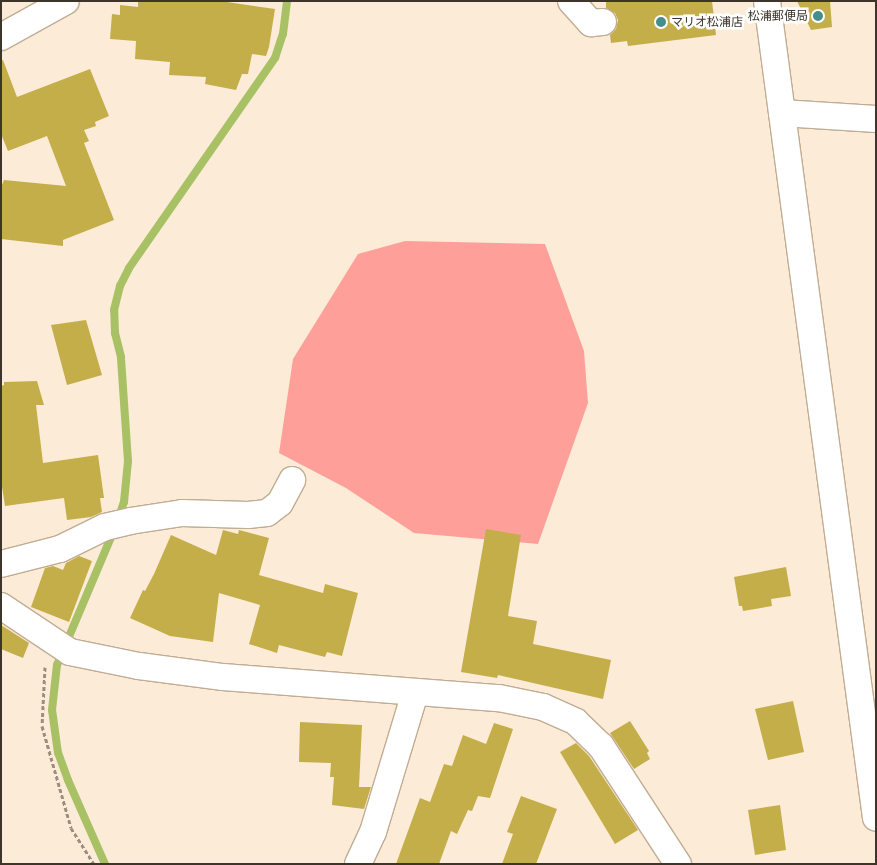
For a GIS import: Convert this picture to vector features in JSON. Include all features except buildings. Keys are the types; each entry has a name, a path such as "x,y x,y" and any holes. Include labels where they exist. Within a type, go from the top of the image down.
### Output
{"street":[{"path":"1,37 66,1"},
{"path":"571,1 591,23 603,22"},
{"path":"767,1 876,818"},
{"path":"782,113 876,119"},
{"path":"1,564 60,549 104,527 130,521 182,513 248,515 267,513 280,503 292,480"},
{"path":"1,606 60,645 139,666 223,678 499,698 543,706 576,722 601,746 678,864"},
{"path":"358,864 373,832 415,693"}],"path":[{"path":"60,645 43,682 42,726 71,828 94,864"}],"shaded area":[{"path":"405,241 545,244 584,351 588,403 538,544 414,533 346,488 279,453 293,359 358,254"}],"waterway":[{"path":"119,517 124,502 128,461 121,357 115,333 114,310 120,286 129,268 275,58 283,34 287,1"},
{"path":"105,864 58,753 52,710 57,665 114,530"}],"place":[{"name":"松浦郵便局","path":"818,16"},
{"name":"マリオ松浦店","path":"661,22"}]}
